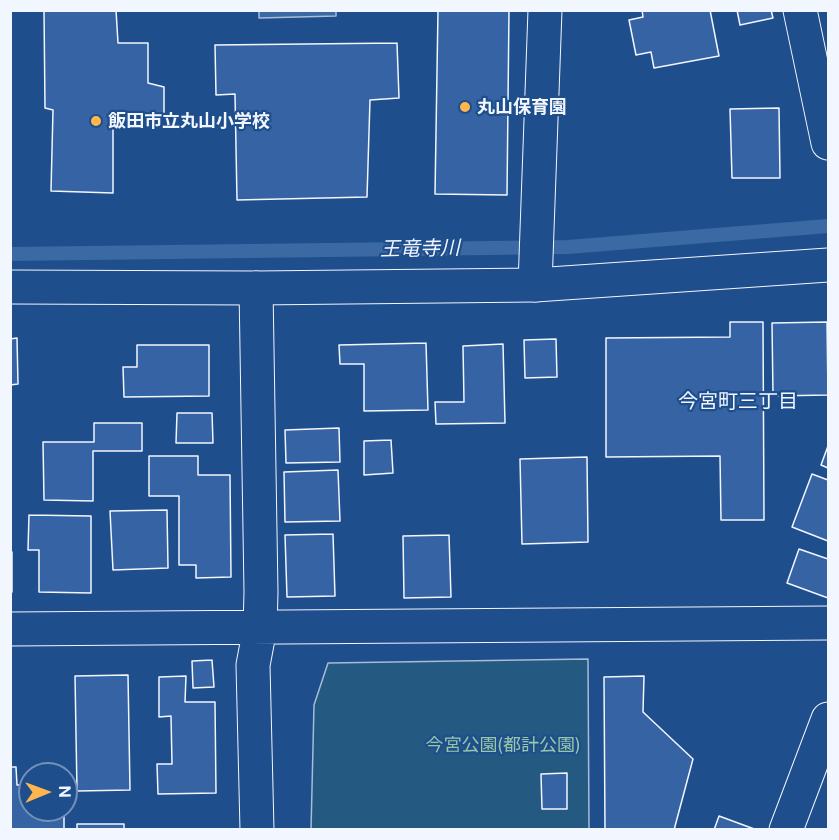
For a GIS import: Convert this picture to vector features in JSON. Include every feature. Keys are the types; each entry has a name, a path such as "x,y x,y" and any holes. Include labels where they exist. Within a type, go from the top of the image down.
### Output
{"street":[{"path":"536,276 545,10"},
{"path":"800,10 828,143"},
{"path":"10,287 256,288 828,265"},
{"path":"256,288 260,628 253,665 257,830"},
{"path":"10,630 828,623"},
{"path":"786,830 828,719"}],"green space":[{"name":"今宮公園(都計公園)","path":"588,659 589,829 311,830 314,705 328,663"}],"shaded area":[{"path":"259,11 336,11 336,16 259,18"}],"building":[{"path":"44,10 116,10 118,43 148,43 148,83 164,87 164,115 113,116 113,193 51,191 53,110 45,108"},
{"name":"丸山保育園","path":"438,10 509,10 507,195 435,194"},
{"path":"642,10 710,10 719,56 654,68 651,52 636,55 629,20 643,17"},
{"path":"737,10 771,10 773,18 740,25"},
{"path":"397,43 399,98 370,100 367,197 237,200 235,94 216,95 215,45"},
{"path":"779,108 780,178 732,178 730,109"},
{"path":"730,322 763,322 764,520 721,520 720,456 606,457 606,338 730,337"},
{"path":"827,322 828,395 773,396 772,323"},
{"path":"17,338 18,384 10,385 10,339"},
{"path":"556,339 557,377 525,378 524,340"},
{"path":"426,343 428,410 364,411 364,364 340,364 339,345"},
{"path":"503,344 505,423 436,424 435,402 464,402 463,346"},
{"path":"137,345 209,345 209,396 124,397 123,367 137,367"},
{"path":"177,413 212,413 213,443 176,443"},
{"path":"94,423 142,423 142,451 93,451 93,501 44,500 43,442 94,442"},
{"path":"339,428 340,462 286,463 285,430"},
{"path":"391,440 393,473 364,475 364,441"},
{"path":"828,446 828,468 821,465"},
{"path":"149,456 198,456 198,475 230,475 231,577 196,578 196,565 179,565 179,496 149,496"},
{"path":"587,457 588,542 522,544 520,459"},
{"path":"338,470 340,521 285,522 284,472"},
{"path":"812,474 828,480 828,541 792,527"},
{"path":"167,510 168,568 113,570 110,511"},
{"path":"29,515 91,516 91,593 39,592 39,550 28,550"},
{"path":"333,534 335,596 287,597 285,535"},
{"path":"449,535 451,597 404,598 403,536"},
{"path":"799,549 828,559 828,598 787,583"},
{"path":"10,552 12,552 12,592 10,592"},
{"path":"212,660 214,687 193,688 192,661"},
{"path":"128,675 130,790 78,791 75,676"},
{"path":"186,676 185,702 215,702 216,793 158,794 157,764 172,764 171,716 159,717 159,677"},
{"path":"644,676 643,712 693,759 674,830 605,830 604,677"},
{"path":"10,767 16,767 18,822 64,822 64,830 10,830"},
{"path":"567,773 567,809 542,809 541,774"},
{"path":"719,816 757,830 714,830"},
{"path":"77,824 124,824 124,830 77,830"}],"waterway":[{"name":"王竜寺川","path":"10,254 568,247 828,226"}],"place":[{"name":"丸山保育園","path":"465,107"},
{"name":"飯田市立丸山小学校","path":"96,121"}],"district":[{"name":"今宮町三丁目","path":"738,402"}]}
